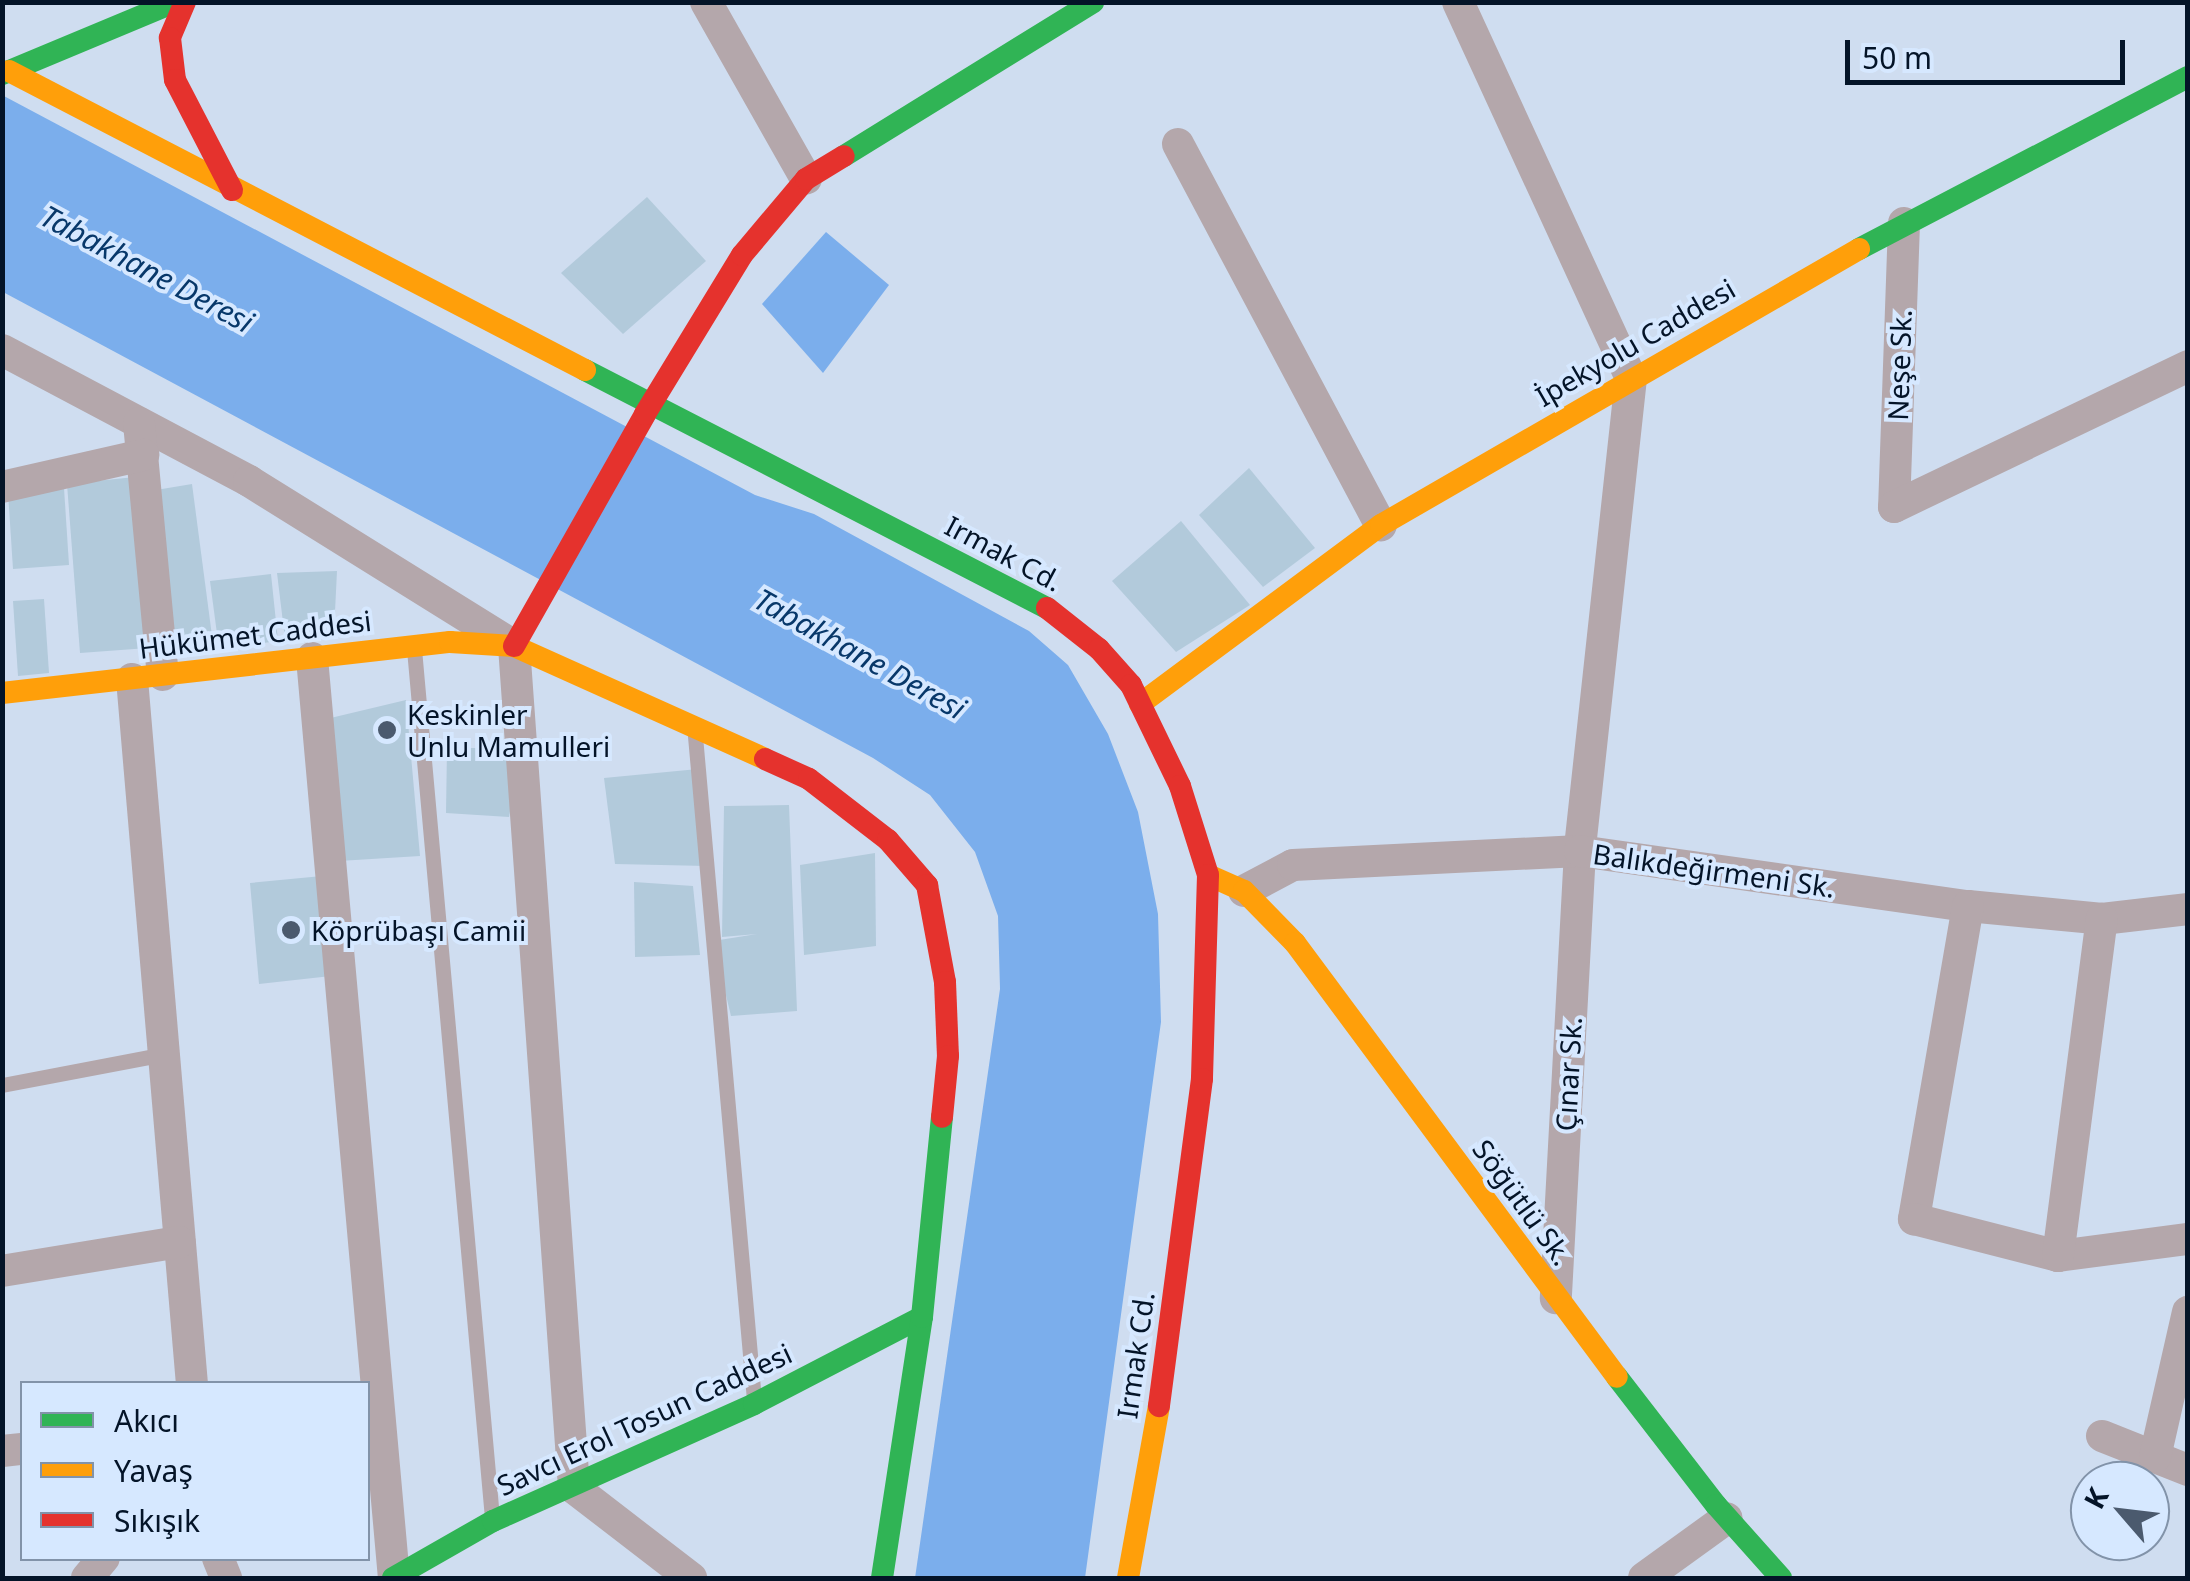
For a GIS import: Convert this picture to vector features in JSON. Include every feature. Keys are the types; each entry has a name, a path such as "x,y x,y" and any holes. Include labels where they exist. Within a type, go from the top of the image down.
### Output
{"street":[{"path":"6,72 175,2"},
{"path":"185,2 170,38 175,80 192,122 232,190"},
{"path":"706,2 806,179"},
{"path":"692,1578 574,1488 514,646 651,404 742,255 806,179 1092,2"},
{"path":"1458,2 1630,378"},
{"name":"Irmak Cd.","path":"6,72 1044,605 1099,649 1130,685 1180,786 1208,875 1202,1079 1155,1435 1128,1578"},
{"name":"İpekyolu Caddesi","path":"1140,704 1381,525 1904,223 2188,77"},
{"path":"1178,144 1381,525"},
{"name":"Neşe Sk.","path":"1904,223 1894,506 2188,366"},
{"path":"2,350 141,439 249,481 514,646 602,689 694,725 809,779 888,840 926,885 945,982 948,1056 922,1317 882,1578"},
{"name":"Çınar Sk.","path":"1556,1298 1580,851 1630,378"},
{"path":"2,487 141,439"},
{"path":"141,439 164,1054 192,1381"},
{"name":"Hükümet Caddesi","path":"2,692 450,642 514,646"},
{"path":"312,658 393,1578"},
{"name":"Balıkdeğirmeni Sk.","path":"1244,891 1293,865 1580,851 1968,906 2102,919 2188,909"},
{"name":"Söğütlü Sk.","path":"1208,875 1244,891 1295,944 1556,1298 1727,1518 1781,1578"},
{"path":"1968,906 1914,1220 2058,1256 2188,1239"},
{"path":"2058,1256 2102,919"},
{"path":"2,1271 180,1242"},
{"path":"2155,1457 2188,1312"},
{"name":"Savcı Erol Tosun Caddesi","path":"393,1578 493,1521 574,1488 754,1404 922,1317"},
{"path":"2102,1436 2188,1470"},
{"path":"1644,1578 1727,1518"}],"lane":[{"path":"414,646 493,1521"},
{"path":"694,725 754,1404"},
{"path":"2,1085 164,1054"}],"water":[{"name":"Tabakhane Deresi","path":"2,95 755,495 814,514 1029,631 1068,665 1108,734 1138,812 1158,914 1161,1022 1085,1578 915,1578 1000,989 998,916 975,852 930,795 873,758 3,292"},
{"path":"826,232 889,285 823,373 762,304"}],"building":[{"path":"647,197 706,261 623,334 561,273"},
{"path":"1249,468 1315,548 1263,587 1199,515"},
{"path":"135,477 148,648 80,653 67,484"},
{"path":"192,484 214,651 171,656 150,491"},
{"path":"64,488 69,565 13,569 8,492"},
{"path":"1181,521 1250,605 1176,652 1112,581"},
{"path":"337,571 334,632 285,639 277,573"},
{"path":"271,574 278,641 219,649 210,581"},
{"path":"44,599 49,673 18,676 13,601"},
{"path":"406,700 420,856 339,861 318,721"},
{"path":"447,748 521,748 509,817 446,813"},
{"path":"698,769 707,866 615,864 604,778"},
{"path":"789,805 797,1011 731,1016 713,941 757,934 722,937 724,806"},
{"path":"875,853 876,946 804,955 800,865"},
{"name":"Köprübaşı Camii","path":"322,876 331,976 259,984 250,883"},
{"path":"634,882 693,886 700,955 635,957"}],"traffic: fast":[{"path":"2,74 175,2"},
{"path":"844,156 1093,2"},
{"path":"1859,249 2188,77"},
{"path":"585,370 1047,608"},
{"path":"882,1578 922,1317 942,1117"},
{"path":"393,1578 493,1521 754,1404 922,1317"},
{"path":"1617,1377 1716,1505 1781,1578"}],"traffic: slow":[{"path":"9,71 585,370"},
{"path":"1140,704 1381,525 1859,249"},
{"path":"2,693 450,642 514,646 765,759"},
{"path":"1208,875 1244,891 1295,943 1617,1377"},
{"path":"1128,1578 1159,1406"}],"traffic: jam":[{"path":"185,2 170,38 175,80 232,190"},
{"path":"514,646 645,414 742,255 806,179 844,156"},
{"path":"1047,608 1099,649 1131,685 1180,786 1208,875 1202,1079 1159,1406"},
{"path":"765,759 809,779 888,840 927,885 945,982 948,1056 942,1117"}],"place":[{"name":"Keskinler Unlu Mamulleri","path":"387,730"},
{"name":"Köprübaşı Camii","path":"291,930"}]}
